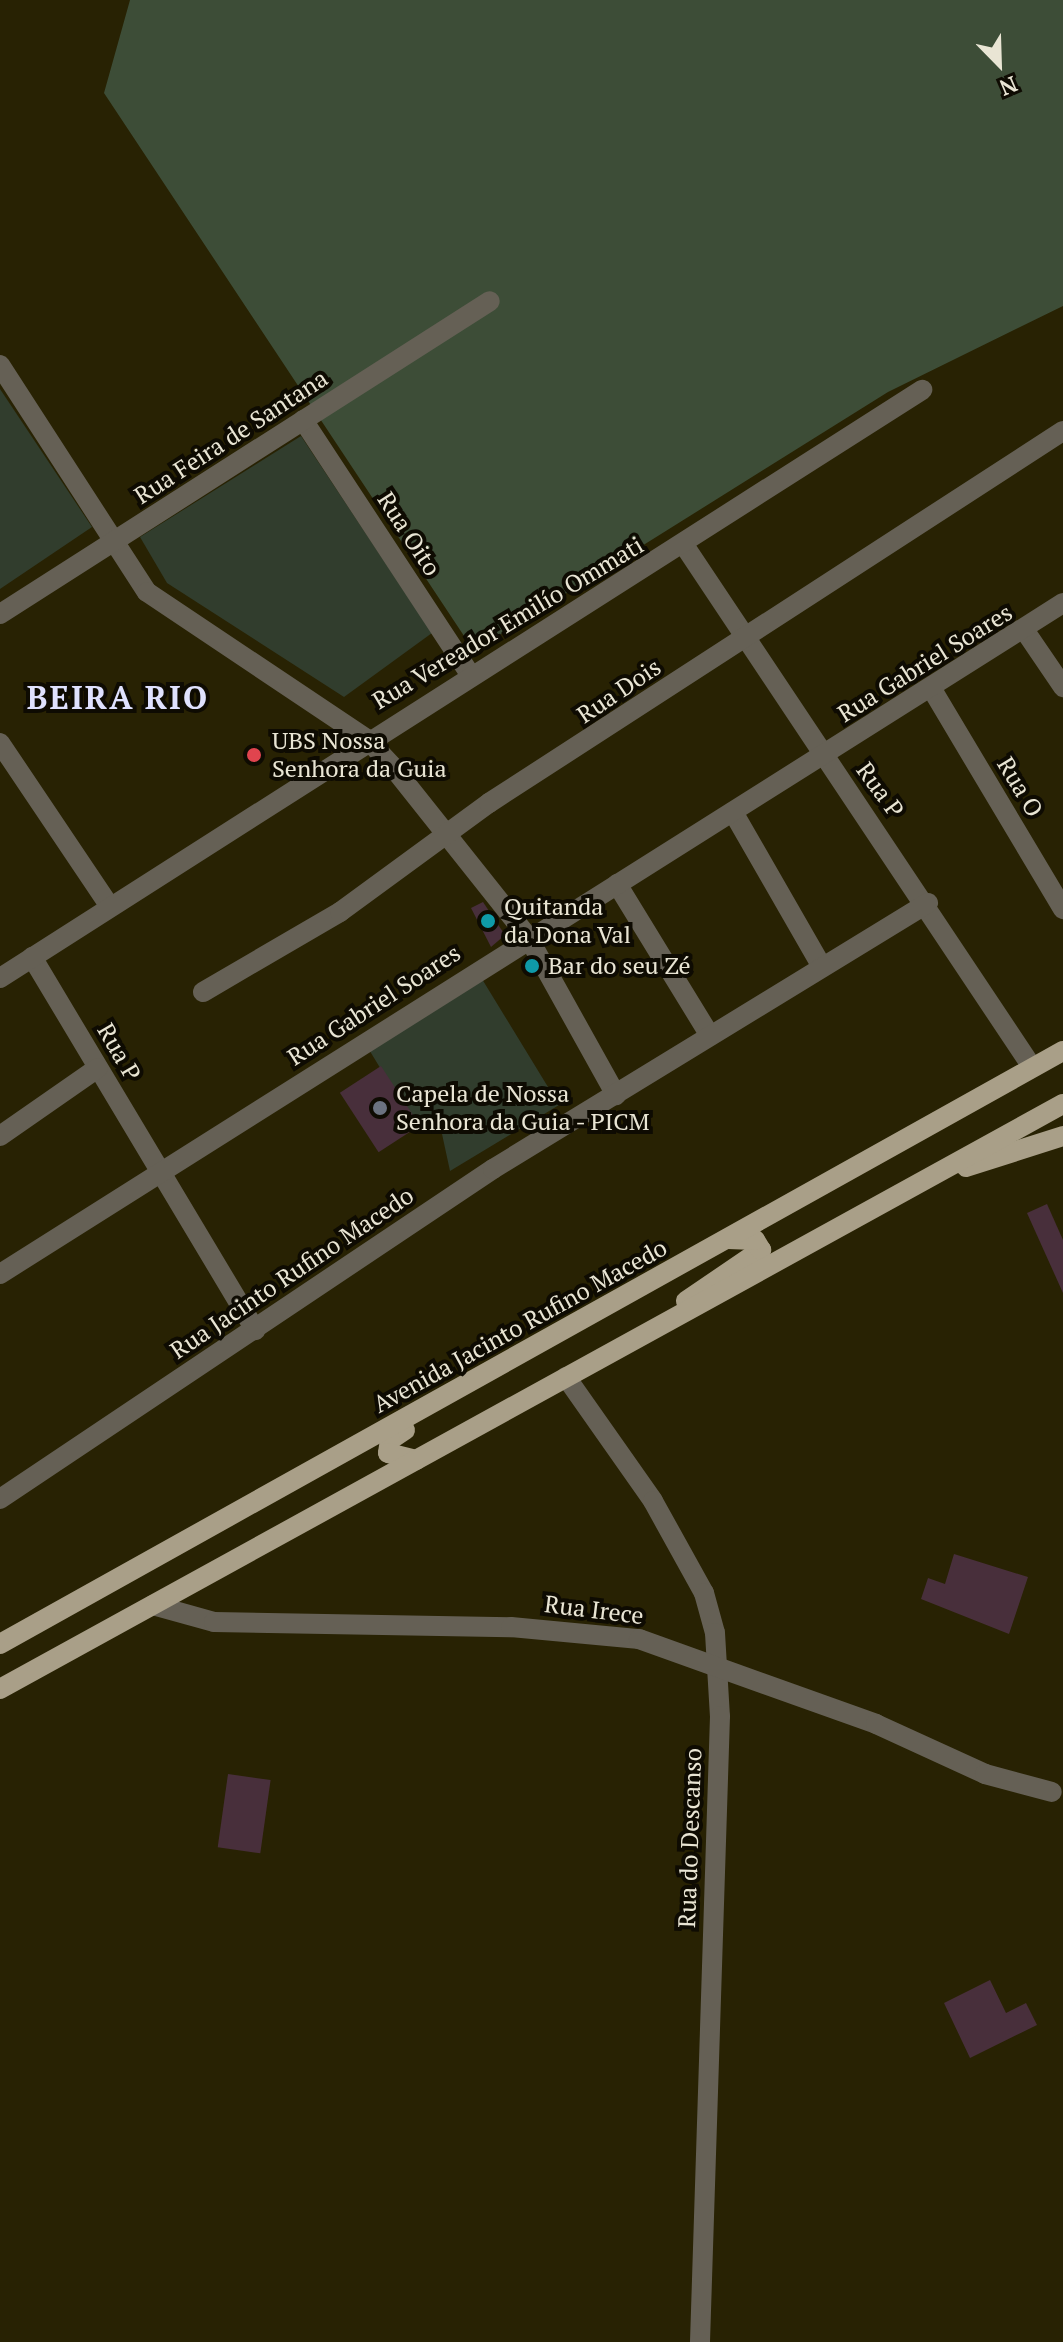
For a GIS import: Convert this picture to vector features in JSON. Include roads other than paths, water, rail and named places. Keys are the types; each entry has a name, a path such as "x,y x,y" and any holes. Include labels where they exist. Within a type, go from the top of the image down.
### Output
{"main road":[{"name":"Avenida Jacinto Rufino Macedo","path":"0,1644 1061,1050"},
{"path":"0,1689 1063,1104"},
{"path":"924,1181 1063,1136"},
{"path":"649,1331 761,1250 755,1240 727,1239"},
{"path":"416,1460 391,1457 387,1444 505,1364"}],"street":[{"name":"Rua Feira de Santana","path":"0,614 116,543 490,301"},
{"path":"0,365 147,592 367,739 528,937 616,1095"},
{"name":"Rua Vereador Emilío Ommati","path":"0,978 367,739 684,545 922,390"},
{"name":"Rua Oito","path":"303,420 471,676"},
{"name":"Rua Dois","path":"203,992 340,912 446,834 743,637 1063,431"},
{"name":"Rua P","path":"684,545 823,757 928,903 1032,1067"},
{"name":"Rua Gabriel Soares","path":"0,1274 528,937 933,691 1063,603"},
{"path":"1025,631 1063,687"},
{"name":"Rua O","path":"933,691 1063,909"},
{"path":"0,743 110,907"},
{"path":"733,812 822,967"},
{"path":"617,884 710,1036"},
{"name":"Rua Jacinto Rufino Macedo","path":"0,1499 616,1095 928,903"},
{"name":"Rua P","path":"32,957 157,1176 255,1330"},
{"path":"0,1136 98,1068"},
{"name":"Rua do Descanso","path":"566,1377 692,1570 715,1633 718,1667 700,2342"},
{"name":"Rua Irece","path":"153,1605 214,1622 608,1635 718,1667 985,1774 1052,1792"}],"place":[{"name":"UBS Nossa Senhora da Guia","path":"254,755"},
{"name":"Quitanda da Dona Val","path":"488,921"},
{"name":"Bar do seu Zé","path":"532,966"},
{"name":"Capela de Nossa Senhora da Guia - PICM","path":"380,1108"}],"district":[{"name":"BEIRA RIO","path":"118,697"}]}
